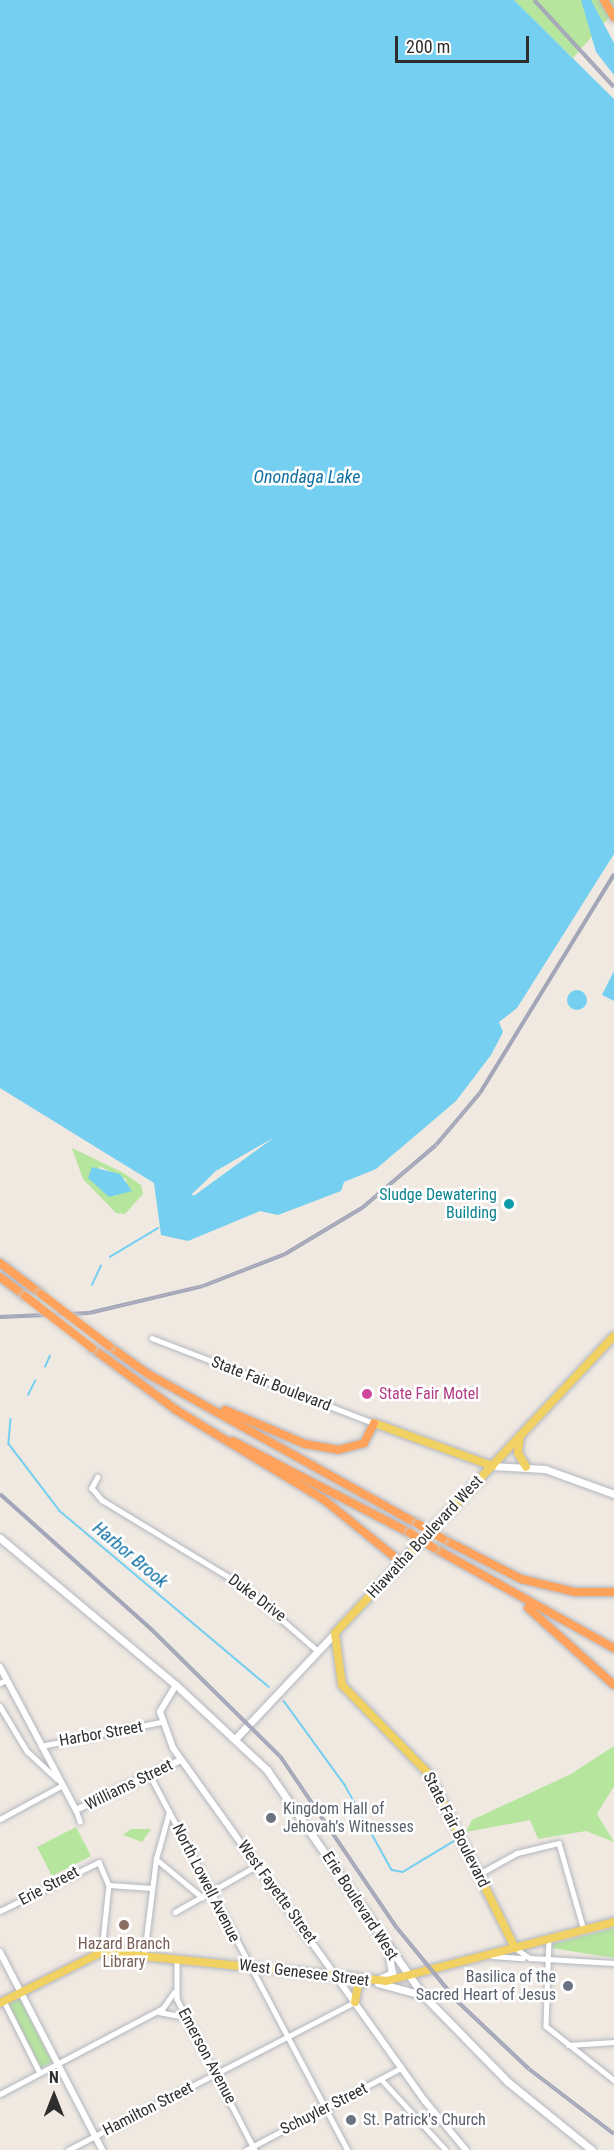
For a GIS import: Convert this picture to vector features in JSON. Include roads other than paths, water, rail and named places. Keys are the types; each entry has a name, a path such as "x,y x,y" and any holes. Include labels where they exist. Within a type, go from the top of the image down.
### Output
{"highway":[{"path":"604,0 614,17"},
{"path":"0,1263 109,1346 180,1392 443,1539 521,1579 598,1592 614,1591"},
{"path":"0,1277 93,1348 201,1425 323,1499 402,1563"},
{"path":"180,1392 322,1448 357,1447 374,1423"},
{"path":"201,1425 410,1533 506,1590 614,1648"},
{"path":"506,1590 614,1685"}],"main road":[{"name":"Hiawatha Boulevard West","path":"236,1738 614,1336"},
{"name":"State Fair Boulevard","path":"374,1423 492,1466"},
{"path":"521,1435 518,1453 526,1467"},
{"path":"492,1466 526,1467 614,1494"},
{"name":"Erie Boulevard West","path":"0,1538 176,1684 236,1738 287,1795 387,1950 407,1977 508,2082 592,2150"},
{"name":"State Fair Boulevard","path":"335,1633 342,1685 424,1767 515,1948"},
{"name":"West Genesee Street","path":"102,1952 250,1966 370,1981 407,1977 614,1922"},
{"path":"355,2002 358,1984 392,1973 387,1950"},
{"path":"2,2002 102,1952"},
{"path":"370,1981 423,1995"}],"street":[{"name":"State Fair Boulevard","path":"152,1338 374,1423"},
{"name":"Duke Drive","path":"98,1477 93,1492 190,1552 268,1605 318,1652"},
{"path":"0,1667 3,1682 76,1810 80,1821"},
{"path":"161,1722 161,1703 176,1684"},
{"path":"0,1706 31,1757 57,1779"},
{"name":"Harbor Street","path":"40,1746 161,1722"},
{"name":"West Fayette Street","path":"161,1722 181,1760 401,2068 464,2150"},
{"name":"Williams Street","path":"76,1810 181,1760"},
{"name":"North Lowell Avenue","path":"150,1775 348,2150"},
{"path":"0,1819 61,1786"},
{"path":"144,1955 156,1859 169,1812"},
{"path":"479,1874 517,1853 559,1843 584,1930"},
{"path":"156,1859 202,1897"},
{"name":"Erie Street","path":"0,1911 99,1862 109,1885"},
{"path":"175,1911 258,1865"},
{"path":"102,1952 109,1885 151,1888"},
{"path":"549,1939 543,2020 568,2045 614,2080"},
{"path":"515,1948 530,1958"},
{"path":"0,1952 102,2150"},
{"path":"487,1956 614,1963"},
{"name":"Emerson Avenue","path":"177,1959 175,1988 187,2018 254,2148"},
{"path":"0,2094 156,2012 170,2002 175,1988"},
{"path":"2,2002 40,2073"},
{"name":"Hamilton Street","path":"68,2150 355,2002"},
{"path":"156,2012 187,2018"},
{"path":"568,2045 614,2042"},
{"name":"Schuyler Street","path":"246,2150 254,2148 401,2068"},
{"path":"381,2079 446,2150"}],"water":[{"name":"Onondaga Lake","path":"0,0 514,0 614,99 614,854 517,1008 499,1022 503,1032 491,1055 456,1101 376,1169 344,1182 341,1191 278,1215 260,1211 188,1241 161,1235 154,1183 0,1088","holes":["274,1138 219,1174 192,1197 216,1171"]},
{"path":"581,0 591,0 614,43 614,75 596,52"},
{"path":"614,971 614,1001 602,995"},
{"path":"577,990 584,993 587,1000 584,1007 577,1010 570,1007 567,1000 570,993"},
{"path":"92,1167 120,1174 132,1191 109,1197 88,1178"}],"waterway":[{"name":"Harbor Brook","path":"110,1257 158,1228"},
{"name":"Harbor Brook","path":"92,1285 101,1266"},
{"name":"Harbor Brook","path":"45,1367 50,1356"},
{"name":"Harbor Brook","path":"28,1395 35,1381"},
{"name":"Harbor Brook","path":"11,1419 9,1444 60,1511 269,1687"},
{"name":"Harbor Brook","path":"284,1701 345,1785 392,1870 403,1872 454,1841"}],"railway":[{"path":"534,0 614,87"},
{"path":"0,1317 89,1313 203,1286 285,1254 362,1208 436,1145 480,1093 614,874"},
{"path":"0,1494 151,1629 280,1756 397,1928 457,2001 529,2069 614,2134"}],"place":[{"name":"Sludge Dewatering Building","path":"509,1204"},
{"name":"State Fair Motel","path":"367,1394"},
{"name":"Kingdom Hall of Jehovah’s Witnesses","path":"271,1818"},
{"name":"Hazard Branch Library","path":"124,1925"},
{"name":"Basilica of the Sacred Heart of Jesus","path":"568,1986"},
{"name":"St. Patrick's Church","path":"351,2120"}]}
